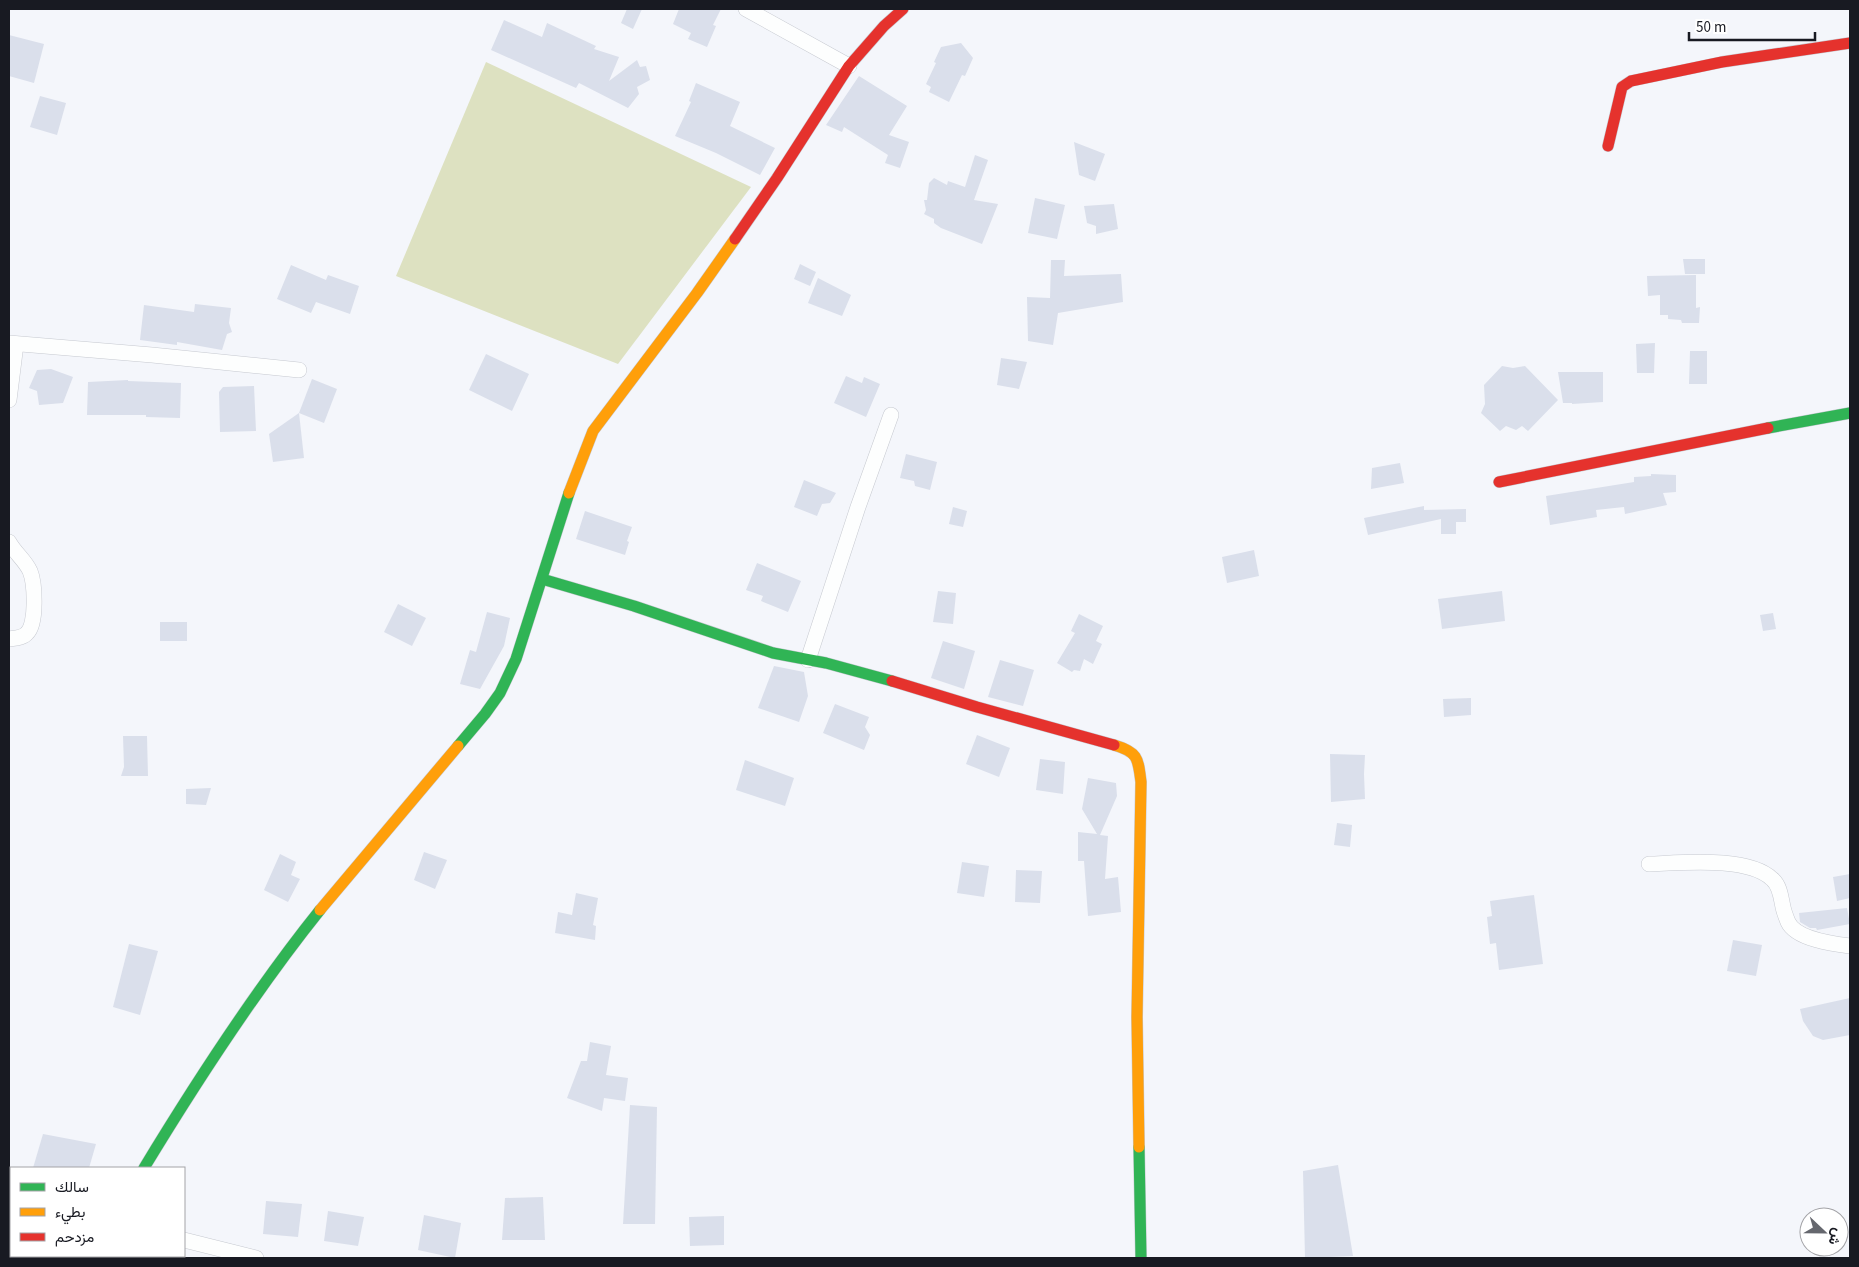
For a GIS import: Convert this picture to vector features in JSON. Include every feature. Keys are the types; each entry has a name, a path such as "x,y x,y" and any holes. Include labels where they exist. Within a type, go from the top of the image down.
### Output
{"street":[{"path":"746,9 849,66"},
{"path":"145,1167 190,1091 280,962 330,897 479,721 500,693 516,659 579,465 593,431 703,284 777,178 849,66 884,26 903,9"},
{"path":"1608,146 1622,87 1631,81 1722,62 1850,43"},
{"path":"9,400 12,343 152,354 299,370"},
{"path":"1499,482 1715,438 1850,413"},
{"path":"808,660 858,507 891,415"},
{"path":"9,542 30,572 34,582 34,618 28,633 22,637 9,639"},
{"path":"542,579 634,606 774,653 869,674 976,707 1129,749 1139,759 1141,782 1137,1017 1141,1258"},
{"path":"1649,864 1729,863 1756,868 1773,879 1779,890 1788,923 1802,934 1830,944 1850,946"},
{"path":"185,1240 256,1258"}],"green space":[{"path":"486,62 751,187 618,364 396,276"}],"building":[{"path":"627,9 642,9 633,29 621,23"},
{"path":"679,9 721,9 713,25 716,26 707,47 688,39 691,33 673,24"},
{"path":"504,20 542,37 547,23 596,46 594,49 619,57 609,81 637,60 640,67 646,66 650,80 637,87 639,94 628,108 579,83 576,88 491,50"},
{"path":"9,35 44,44 34,83 9,76"},
{"path":"961,43 973,58 965,76 962,75 949,102 929,92 931,87 926,84 941,47"},
{"path":"859,76 907,106 889,135 909,142 900,168 885,163 888,155 844,127 842,132 826,125"},
{"path":"696,83 740,102 730,126 775,148 760,175 716,153 675,136 691,102 689,101"},
{"path":"40,96 66,103 57,135 30,127"},
{"path":"1074,142 1105,154 1095,181 1079,175"},
{"path":"975,155 988,160 974,200 998,204 982,244 941,228 934,223 934,219 924,214 926,210 924,200 927,200 929,183 934,178 947,185 948,181 965,187"},
{"path":"1035,198 1065,205 1057,239 1028,233"},
{"path":"1114,204 1118,229 1096,234 1096,226 1087,223 1084,206"},
{"path":"1683,259 1705,259 1705,274 1685,274"},
{"path":"1051,260 1065,260 1064,276 1121,274 1123,302 1058,313 1053,345 1028,341 1027,297 1050,298"},
{"path":"800,264 816,272 810,286 794,279"},
{"path":"291,265 326,280 328,275 359,286 350,314 316,302 311,313 277,299"},
{"path":"1696,275 1696,308 1700,307 1699,323 1682,323 1681,320 1668,319 1668,315 1660,315 1660,295 1648,296 1647,276"},
{"path":"818,278 851,295 842,316 808,303"},
{"path":"195,304 231,308 229,323 232,332 227,334 222,350 177,342 177,345 140,340 144,305 194,312"},
{"path":"1655,343 1654,373 1637,373 1636,344"},
{"path":"1690,351 1707,351 1707,384 1689,384"},
{"path":"486,354 529,374 512,411 469,390"},
{"path":"1001,358 1027,362 1019,389 997,385"},
{"path":"1502,366 1513,368 1525,366 1558,400 1528,431 1522,426 1516,430 1506,426 1500,431 1481,413 1485,404 1484,385"},
{"path":"51,369 73,377 63,403 39,405 37,391 29,388 37,370"},
{"path":"1558,372 1603,372 1603,402 1563,403"},
{"path":"846,376 862,383 864,377 880,384 866,417 834,403"},
{"path":"312,379 337,389 324,423 299,413"},
{"path":"128,380 181,383 180,418 146,417 146,415 87,415 88,382"},
{"path":"254,386 256,431 220,432 219,392 223,387"},
{"path":"299,413 304,458 273,462 269,434"},
{"path":"906,454 937,462 930,490 915,486 914,481 900,478"},
{"path":"1400,463 1404,483 1371,489 1372,468"},
{"path":"1651,474 1676,475 1676,492 1663,493 1667,505 1625,514 1624,507 1596,510 1597,517 1550,525 1546,496 1634,482 1634,477 1651,476"},
{"path":"804,480 836,493 830,503 822,504 817,516 794,507"},
{"path":"1424,506 1424,510 1466,509 1466,522 1456,522 1456,534 1441,534 1441,519 1368,535 1364,518"},
{"path":"953,507 967,511 963,527 949,524"},
{"path":"585,511 632,527 625,555 576,539"},
{"path":"1254,550 1259,576 1227,583 1222,557"},
{"path":"757,563 801,581 788,612 761,601 763,596 746,590"},
{"path":"938,591 956,593 953,624 933,622"},
{"path":"1502,591 1505,621 1442,629 1438,599"},
{"path":"398,604 426,618 412,646 384,632"},
{"path":"487,612 510,618 504,646 480,689 460,684 470,650 476,652"},
{"path":"1773,613 1776,629 1763,631 1760,615"},
{"path":"1079,614 1103,626 1096,641 1102,644 1093,664 1084,659 1080,671 1074,670 1072,672 1057,663 1075,633 1071,631"},
{"path":"160,622 187,622 187,641 160,641"},
{"path":"943,641 975,651 964,689 931,678"},
{"path":"1000,660 1034,670 1023,706 988,697"},
{"path":"774,666 804,672 808,696 799,722 758,708"},
{"path":"1471,698 1471,715 1444,717 1443,699"},
{"path":"835,704 869,717 865,727 870,735 864,750 823,733"},
{"path":"977,735 1010,748 999,777 966,764"},
{"path":"123,736 147,736 148,776 121,776 124,767"},
{"path":"1330,754 1365,755 1365,799 1331,802"},
{"path":"1040,759 1065,762 1063,794 1036,790"},
{"path":"745,760 794,778 785,806 736,790"},
{"path":"1088,778 1116,783 1117,796 1100,835 1108,836 1105,879 1118,877 1121,912 1088,916 1084,861 1078,861 1078,832 1097,834 1082,809"},
{"path":"211,788 206,805 186,804 186,789"},
{"path":"1337,823 1352,825 1350,847 1334,845"},
{"path":"424,852 447,860 435,889 414,880"},
{"path":"280,854 296,862 291,875 300,879 288,902 264,890"},
{"path":"962,862 989,866 984,897 957,893"},
{"path":"1016,870 1042,871 1040,903 1015,902"},
{"path":"1850,874 1850,898 1837,901 1833,877"},
{"path":"576,893 598,898 593,925 596,926 595,940 555,933 558,912 572,915"},
{"path":"1534,895 1543,964 1499,970 1496,943 1490,944 1487,917 1492,916 1490,901"},
{"path":"1847,908 1850,924 1817,930 1800,922 1799,913"},
{"path":"1733,940 1762,945 1756,976 1727,971"},
{"path":"129,944 158,951 140,1015 113,1007"},
{"path":"1850,998 1850,1035 1823,1040 1813,1036 1803,1021 1800,1009"},
{"path":"590,1042 611,1046 606,1075 628,1078 625,1101 604,1098 602,1111 567,1098 581,1061 587,1061"},
{"path":"630,1105 657,1107 655,1224 623,1224"},
{"path":"43,1134 96,1144 89,1167 33,1167"},
{"path":"1338,1165 1353,1256 1305,1258 1303,1171"},
{"path":"543,1197 545,1240 502,1240 505,1198"},
{"path":"266,1201 302,1204 298,1237 263,1234"},
{"path":"328,1211 364,1217 358,1246 324,1241"},
{"path":"424,1215 461,1223 455,1258 418,1250"},
{"path":"724,1216 724,1245 690,1246 689,1217"}],"traffic: fast":[{"path":"1768,428 1850,413"},
{"path":"458,746 500,693 516,659 569,493"},
{"path":"542,579 634,606 773,653 826,663 892,681"},
{"path":"145,1167 228,1036 320,910"},
{"path":"1139,1147 1141,1258"}],"traffic: slow":[{"path":"569,493 593,431 697,293 735,239"},
{"path":"1114,745 1128,750 1135,757 1139,767 1141,782 1137,1017 1139,1147"},
{"path":"320,910 458,746"}],"traffic: jam":[{"path":"735,239 777,178 849,66 884,26 903,9"},
{"path":"1608,146 1622,87 1631,81 1722,62 1850,43"},
{"path":"1499,482 1768,428"},
{"path":"892,681 1114,745"}]}
